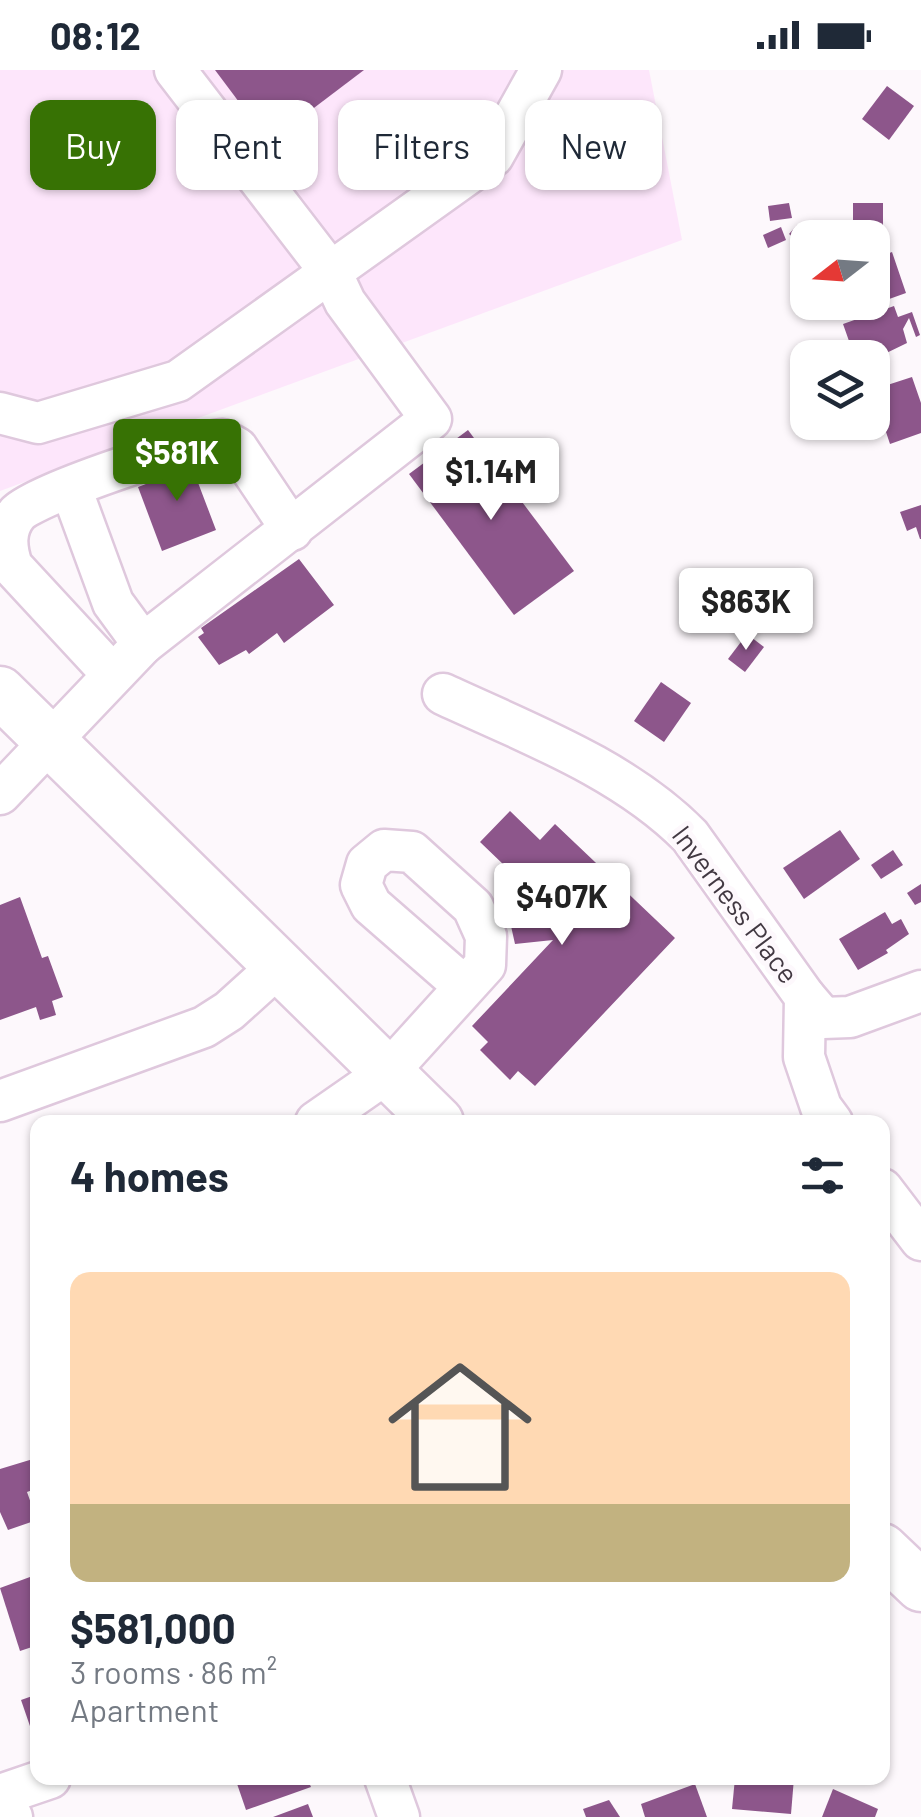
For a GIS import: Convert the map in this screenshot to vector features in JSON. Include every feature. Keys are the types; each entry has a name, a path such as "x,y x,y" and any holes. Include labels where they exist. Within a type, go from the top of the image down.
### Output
{"main road":[{"path":"0,692 431,1115"},
{"path":"890,1557 921,1586"}],"street":[{"path":"0,794 143,644 432,418 345,302 332,274 175,70"},
{"path":"0,413 38,424 178,381 493,156 541,70"},
{"path":"112,674 12,566 6,550 8,528 18,512 34,501 108,473 223,440 236,448 292,530"},
{"path":"76,502 113,603 143,644"},
{"name":"Inverness Place","path":"443,694 550,743 668,813 690,836 805,997 804,1056 820,1107 826,1115"},
{"path":"0,1101 204,1026 229,1011 280,965"},
{"path":"326,1115 388,1072 464,988"},
{"path":"805,997 823,1018 850,1017 921,991"},
{"path":"890,1199 921,1240"},
{"path":"12,1817 0,1795 30,1785"},
{"path":"388,1785 400,1817"}],"shaded area":[{"path":"0,70 649,70 655,100 525,100 525,190 662,190 662,137 682,240 0,491"}],"building":[{"path":"215,70 364,70 318,105 318,100 238,100"},
{"path":"887,86 914,106 889,140 862,119"},
{"path":"789,203 792,218 770,221 768,206"},
{"path":"853,203 883,203 883,220 853,220"},
{"path":"781,227 786,240 768,248 763,235"},
{"path":"892,252 906,293 890,299"},
{"path":"894,306 898,317 912,312 920,335 916,337 909,318 903,329 907,343 890,351 890,340 849,340 843,324 854,320 890,320 890,307"},
{"path":"912,377 921,403 921,433 890,444 889,440 890,384"},
{"path":"468,430 574,571 514,615 409,474"},
{"path":"186,451 216,530 162,551 138,487 164,477 159,461"},
{"path":"921,505 920,539 916,527 907,531 900,512"},
{"path":"299,559 334,605 284,643 277,633 249,654 246,650 219,665 198,637 204,633 201,628"},
{"path":"747,634 764,647 745,672 728,659"},
{"path":"661,682 691,703 664,742 634,721"},
{"path":"510,811 540,840 555,824 675,938 535,1086 518,1071 510,1080 480,1050 488,1042 472,1026 553,940 515,944 511,926 534,923 497,887 501,883 495,877 505,866 480,842"},
{"path":"840,830 860,859 804,899 783,868"},
{"path":"893,850 903,865 881,879 871,865"},
{"path":"921,884 921,902 915,905 907,893"},
{"path":"20,897 42,958 48,956 63,997 52,1001 56,1015 40,1020 36,1007 0,1020 0,905"},
{"path":"885,912 892,924 901,919 909,934 886,950 888,953 858,970 839,939"},
{"path":"30,1460 30,1522 8,1530 0,1512 0,1469"},
{"path":"30,1577 30,1648 20,1651 0,1588"},
{"path":"30,1697 30,1726 21,1700"},
{"path":"237,1785 311,1787 246,1810"},
{"path":"695,1785 707,1817 645,1817 641,1804"},
{"path":"734,1785 793,1785 791,1814 732,1809"},
{"path":"833,1789 878,1809 875,1817 822,1817"},
{"path":"609,1800 620,1817 586,1817 583,1809"},
{"path":"308,1804 313,1817 273,1817"}]}
